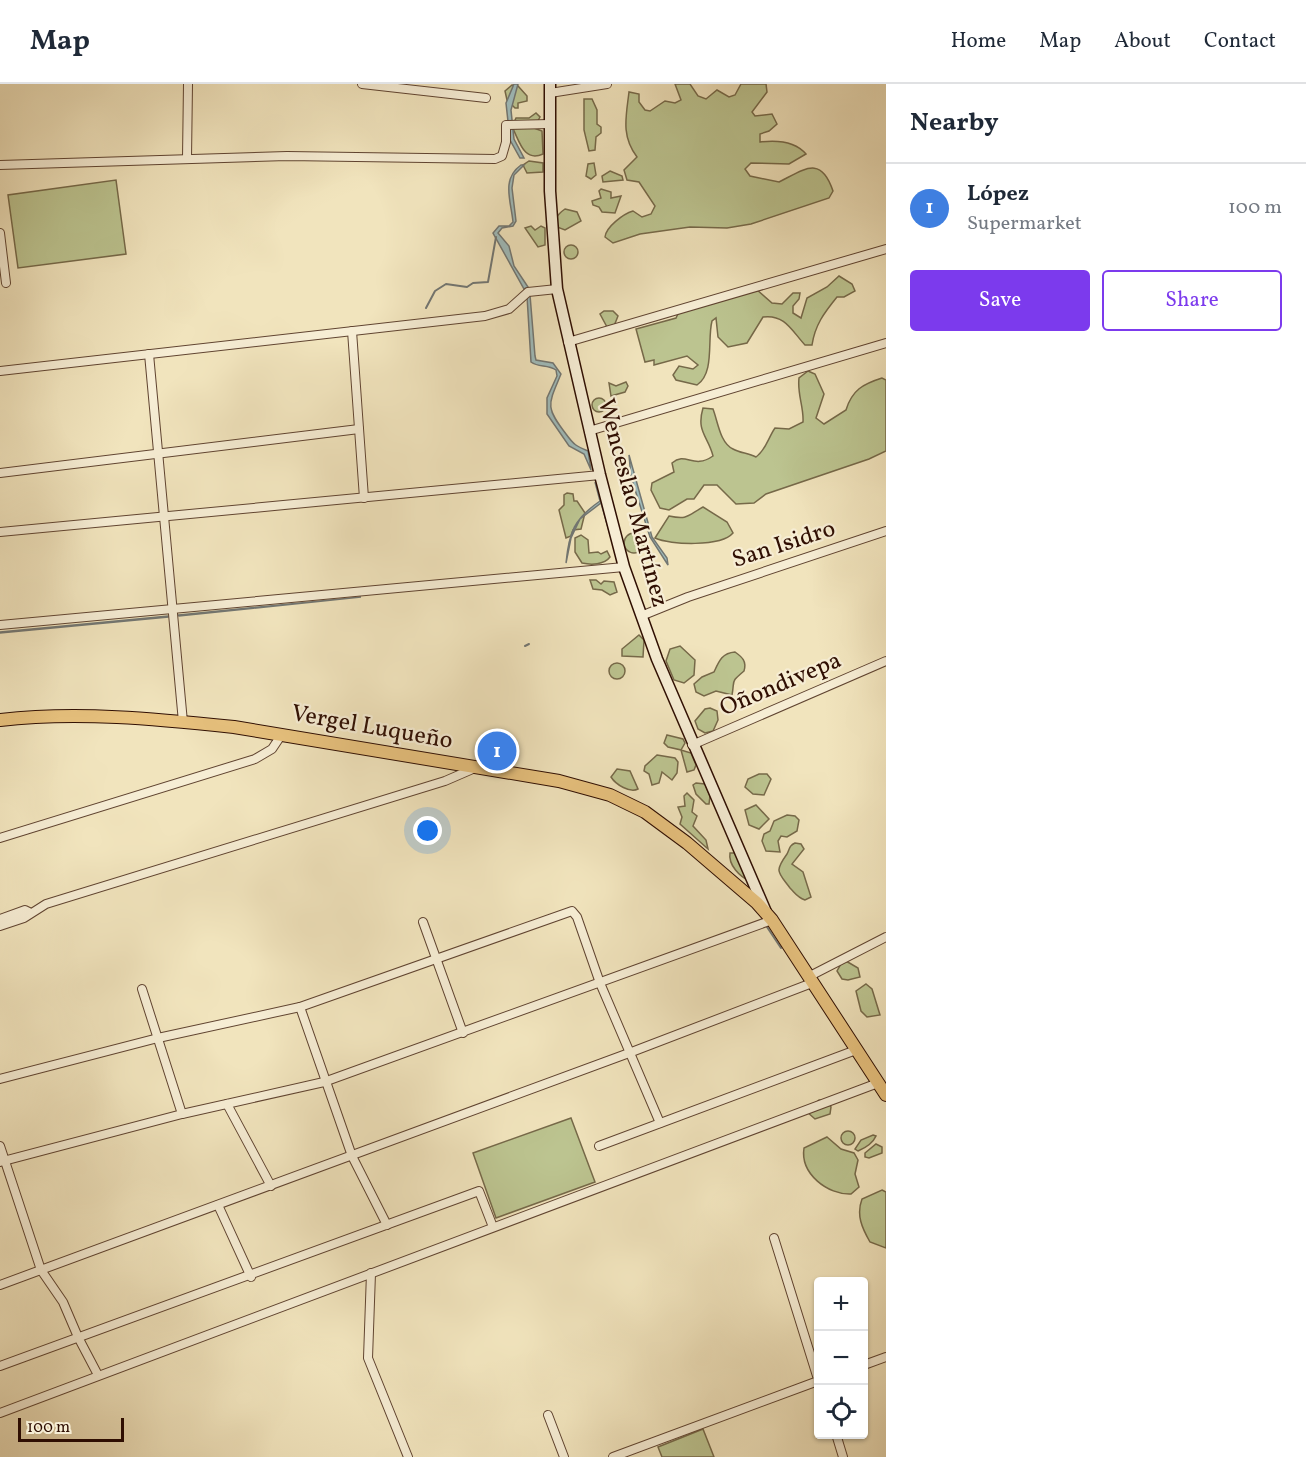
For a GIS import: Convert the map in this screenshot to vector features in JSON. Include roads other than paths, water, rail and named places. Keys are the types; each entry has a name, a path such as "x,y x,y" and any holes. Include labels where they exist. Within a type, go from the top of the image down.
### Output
{"main road":[{"name":"Wenceslao Martínez","path":"550,89 549,124 556,289 624,567 692,745 769,916"},
{"name":"Vergel Luqueño","path":"0,720 52,716 183,722 282,734 577,785 628,803 667,826 769,916 886,1095"}],"street":[{"path":"187,158 188,84"},
{"path":"362,84 433,88 486,98"},
{"path":"550,89 576,91 607,84"},
{"path":"0,165 288,156 495,159 502,156 505,151 506,125 523,122 549,124"},
{"path":"0,233 2,271 6,283"},
{"path":"568,342 886,249"},
{"path":"0,371 501,313 528,292 556,289"},
{"path":"352,331 364,498"},
{"path":"589,431 886,344"},
{"path":"149,354 183,722"},
{"path":"0,473 359,429"},
{"path":"0,532 600,475"},
{"name":"San Isidro","path":"641,616 694,595 886,531"},
{"path":"0,625 624,567"},
{"name":"Oñondivepa","path":"692,745 886,661"},
{"path":"0,838 255,759 272,749 282,734"},
{"path":"0,926 24,918 29,912 46,904 445,782 476,767"},
{"path":"0,919 25,910 29,912"},
{"path":"0,1079 158,1038 300,1007 572,911 577,916 600,983 660,1123"},
{"path":"2,1161 182,1114 324,1082 600,983 769,916"},
{"path":"423,922 463,1033"},
{"path":"0,1285 629,1053 810,980 886,937"},
{"path":"142,989 182,1114"},
{"path":"300,1007 324,1082 352,1156 387,1225"},
{"path":"599,1146 856,1050"},
{"path":"0,1413 878,1083"},
{"path":"227,1104 271,1186"},
{"path":"0,1146 2,1161 41,1270 63,1302 98,1375"},
{"path":"0,1366 251,1277 480,1191 493,1227"},
{"path":"218,1205 251,1277"},
{"path":"774,1239 814,1364"},
{"path":"371,1273 367,1352 408,1457"},
{"path":"868,1364 886,1357"},
{"path":"613,1457 814,1382"},
{"path":"548,1415 564,1457"},
{"path":"838,1439 843,1457"}],"water":[{"path":"514,84 518,84 511,110 514,139 524,158 520,158 510,140 506,103"},
{"path":"521,165 524,165 514,175 512,188 516,221 513,226 502,228 498,233 509,246 514,266 528,287 524,289 493,233 499,226 509,226 513,222 509,184 511,177"},
{"path":"530,295 536,360 553,363 561,374 551,399 552,411 571,441 588,451 591,470 584,454 569,446 547,414 547,398 557,376 553,368 531,362 527,296"},
{"path":"629,455 652,537 667,558 668,565 650,537 631,477"},
{"path":"595,482 618,562 601,503 580,519 571,538 566,563 569,543 574,527 579,520 584,514 600,501"},
{"path":"361,597 179,616 178,615"},
{"path":"168,617 0,633 0,632"}],"waterway":[{"path":"426,308 435,291 446,284 467,287 473,283 488,282 496,237"},
{"path":"525,646 529,644"},
{"path":"767,927 781,948"}],"place":[{"name":"López","path":"497,751"}]}
